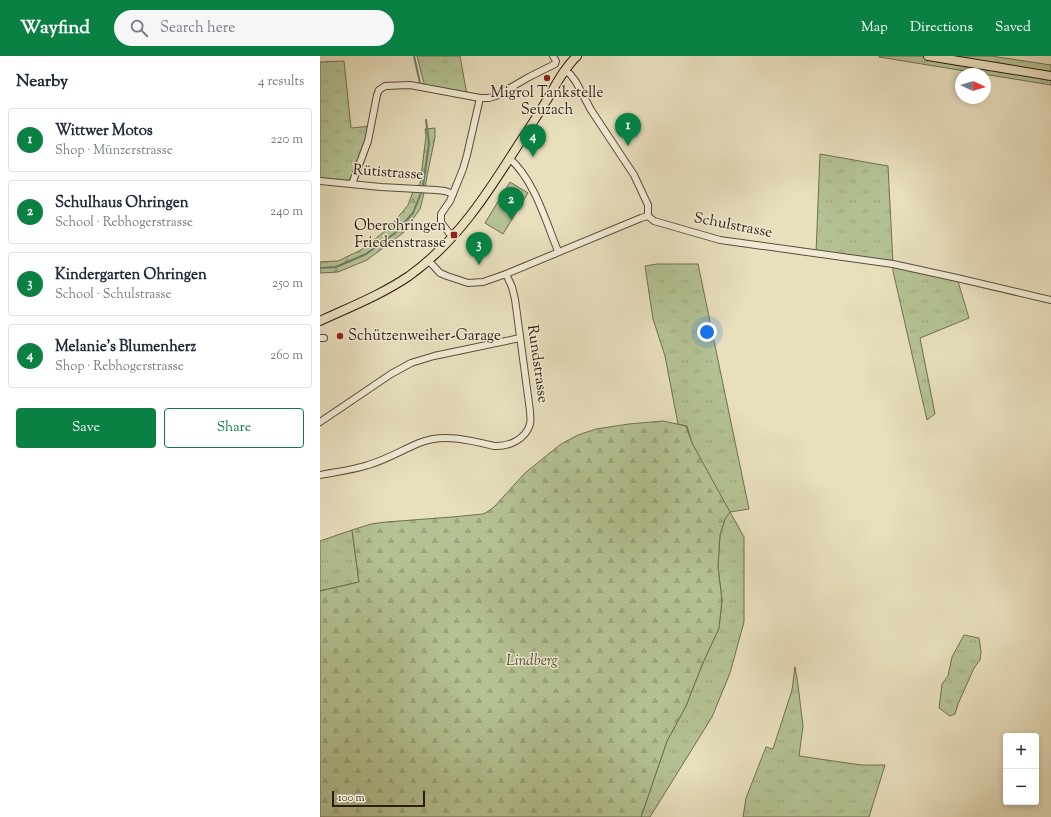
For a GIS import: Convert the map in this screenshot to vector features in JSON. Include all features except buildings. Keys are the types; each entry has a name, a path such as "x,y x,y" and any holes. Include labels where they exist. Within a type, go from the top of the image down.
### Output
{"main road":[{"path":"320,321 383,291 408,276 428,260 452,237 475,210 539,113 564,71 577,56"},
{"path":"928,56 1051,76"}],"street":[{"path":"352,184 368,141 377,95 379,90 385,86 410,85 480,98 489,98 496,96 555,64 556,61 553,56"},
{"path":"428,260 440,273 447,276 468,283 483,282 648,216 648,205 634,175 591,110 576,82 570,74 564,71"},
{"path":"452,237 441,222 440,214 450,201 463,170 480,98"},
{"path":"509,158 518,166 528,181 558,251"},
{"name":"Rütistrasse","path":"320,181 381,187 436,190 452,194"},
{"name":"Schulstrasse","path":"648,216 654,221 720,240 893,264 1051,300"},
{"name":"Rundstrasse","path":"320,475 368,465 390,458 420,443 436,439 458,439 501,447 517,441 530,424 530,411 515,299 512,287 506,274"},
{"path":"320,422 391,374 411,363 434,356 520,338"}],"green space":[{"path":"417,56 460,56 467,95 425,87"},
{"path":"991,56 1051,65 1051,85 991,75 991,68 955,68 955,69 879,57"},
{"path":"344,61 351,128 372,126 352,184 320,181 320,62"},
{"path":"435,128 435,137 420,209 403,233 367,260 338,272 320,273 320,262 338,261 361,250 390,227 408,205 414,189 420,184 426,136 425,129"},
{"path":"820,154 888,166 893,264 816,253"},
{"path":"510,182 528,193 503,234 485,223"},
{"path":"657,264 698,264 749,509 730,512 744,537 744,622 730,673 712,717 650,817 641,817 667,741 686,706 702,665 719,628 722,600 718,567 720,535 725,519 692,443 687,426 678,424 665,356 653,319 645,266"},
{"path":"893,264 957,278 969,318 920,338 935,414 927,420 893,271"},
{"name":"Lindberg","path":"663,421 686,426 692,443 730,512 725,519 720,535 718,567 722,600 719,628 702,665 686,706 667,741 641,817 320,817 320,591 359,582 352,530 371,524 386,522 483,514 494,507 525,473 561,444 578,435 596,429"},
{"path":"352,530 359,582 320,591 320,541"},
{"path":"964,635 979,638 981,652 980,660 974,668 955,714 950,716 939,708 942,684 948,676 952,657"},
{"path":"795,667 803,726 799,756 861,765 885,765 869,817 743,817 746,798 766,747 773,749 792,690"}],"waterway":[{"path":"414,56 420,83"},
{"path":"423,186 429,143 426,120"},
{"path":"320,268 336,267 366,254 395,233 413,213 421,193"}],"place":[{"name":"Migrol Tankstelle Seuzach","path":"547,78"},
{"name":"Wittwer Motos","path":"628,146"},
{"name":"Melanie’s Blumenherz","path":"533,157"},
{"name":"Schulhaus Ohringen","path":"511,220"},
{"name":"Oberohringen Friedenstrasse","path":"454,235"},
{"name":"Kindergarten Ohringen","path":"479,265"},
{"name":"Schützenweiher-Garage","path":"340,336"}]}
